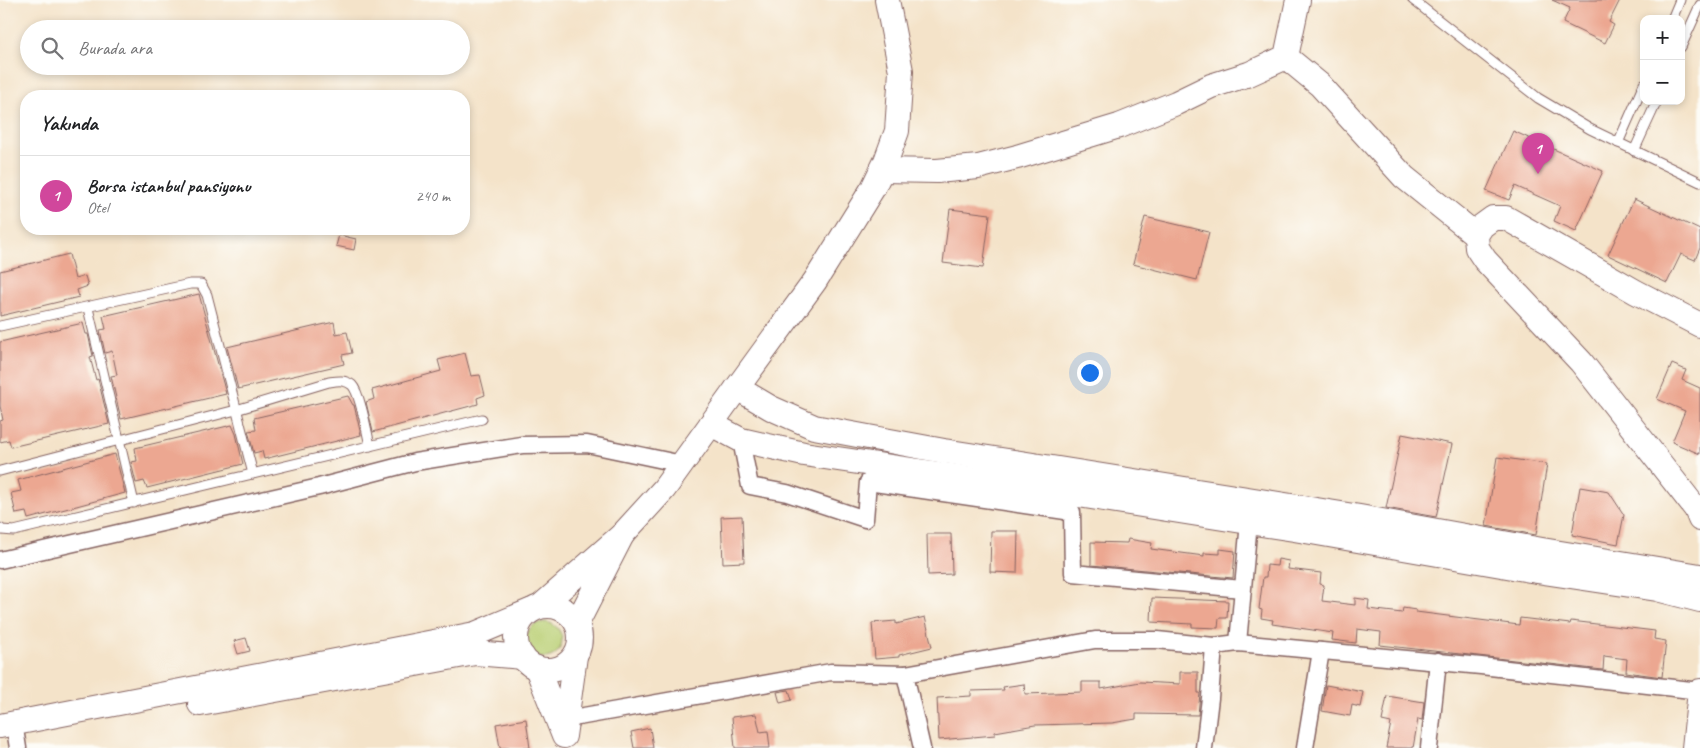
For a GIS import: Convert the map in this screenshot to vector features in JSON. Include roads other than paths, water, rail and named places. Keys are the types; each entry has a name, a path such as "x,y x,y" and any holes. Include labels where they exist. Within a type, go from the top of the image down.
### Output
{"main road":[{"path":"566,734 530,663 516,644 519,623 622,535 664,488 815,281 873,188 897,131 901,71 887,0"},
{"path":"1286,57 1298,0"},
{"path":"882,170 937,171 978,167 1017,157 1119,126 1176,104 1211,86 1249,74 1286,57"},
{"path":"1286,57 1320,85 1404,177 1476,235"},
{"path":"1700,325 1636,292 1506,218 1493,218 1482,226 1476,235 1477,248 1485,260 1580,362 1696,509 1700,519"},
{"path":"737,388 771,408 814,427 944,451 1351,516 1700,576"},
{"path":"711,424 741,440 804,454 1043,489 1249,522 1530,570 1657,589 1700,600"},
{"path":"578,623 622,535"},
{"path":"554,606 564,609 578,623 580,646 568,664 558,669 547,670 530,663 475,653 10,736 475,634 535,609 554,606"},
{"path":"566,734 575,656"},
{"path":"1694,748 1700,691"}],"street":[{"path":"741,440 750,486 787,493 865,519 868,482 1072,512 1073,573 1242,589"},
{"path":"0,560 310,489 415,462 513,447 586,444 682,464"},
{"path":"1238,643 1249,522"},
{"path":"566,734 831,672 905,674 1095,640 1156,640 1214,646 1238,643 1438,661 1700,691"},
{"path":"1204,748 1214,646"},
{"path":"1305,748 1321,651"},
{"path":"1429,748 1438,661"},
{"path":"905,674 922,748"}],"lane":[{"path":"1413,0 1538,98 1590,129 1700,182"},
{"path":"1674,15 1680,0"},
{"path":"1685,38 1700,5"},
{"path":"1618,143 1640,93"},
{"path":"1634,151 1655,105"},
{"path":"0,326 190,284 201,284 207,295 253,474"},
{"path":"88,308 134,502"},
{"path":"0,471 236,410 329,382 344,381 351,384 357,392 370,446"},
{"path":"0,528 14,531 482,419"}],"place":[{"name":"Borsa istanbul pansiyonu","path":"1538,174"}]}
